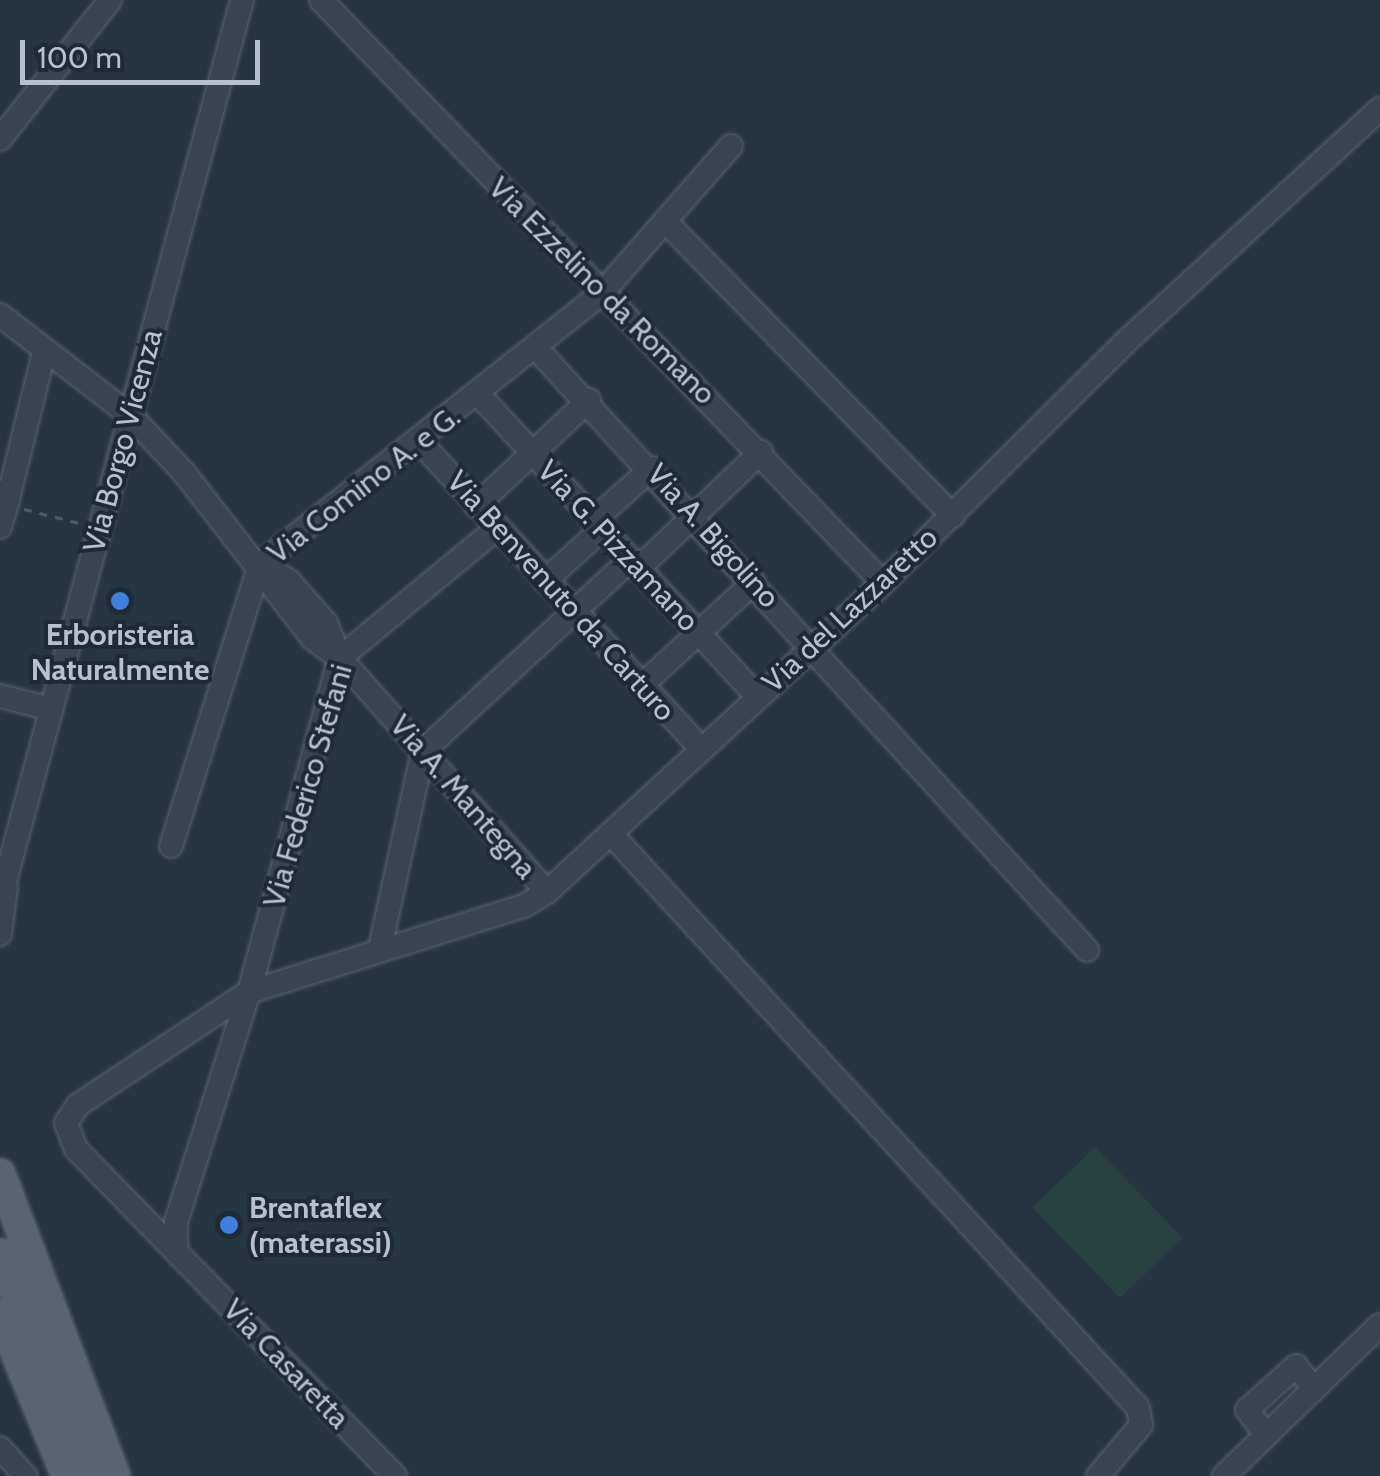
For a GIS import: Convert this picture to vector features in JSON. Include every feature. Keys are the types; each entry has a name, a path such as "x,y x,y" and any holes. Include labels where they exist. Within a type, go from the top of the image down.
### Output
{"main road":[{"path":"0,1174 115,1476"},
{"path":"0,1254 92,1476"},
{"path":"0,1314 68,1476"}],"street":[{"path":"0,139 110,0"},
{"name":"Via Borgo Vicenza","path":"0,934 3,892 242,0"},
{"name":"Via Ezzelino da Romano","path":"321,0 602,293 761,452 882,583"},
{"name":"Via del Lazzaretto","path":"249,992 524,906 547,892 954,516 1131,337 1380,109"},
{"name":"Via Comino A. e G.","path":"170,846 260,564 421,443 602,293 731,146"},
{"path":"664,221 954,516"},
{"name":"Via A. Mantegna","path":"0,315 131,416 260,564 312,638 340,658 547,892"},
{"name":"Via A. Bigolino","path":"536,348 652,468 812,644 894,744 1087,950"},
{"path":"0,527 44,352"},
{"name":"Via G. Pizzamano","path":"479,395 757,696"},
{"path":"476,506 589,400"},
{"name":"Via Benvenuto da Carturo","path":"421,443 701,749"},
{"path":"380,948 423,751 573,612 694,516 761,452"},
{"path":"545,581 652,468"},
{"name":"Via Federico Stefani","path":"176,1251 176,1222 249,992 340,658 497,528"},
{"path":"642,685 754,582"},
{"path":"0,696 51,709"},
{"path":"611,834 1138,1408 1142,1425 1098,1476"},
{"path":"176,1251 76,1148 66,1123 78,1105 249,992"},
{"name":"Via Casaretta","path":"176,1251 395,1476"},
{"path":"1224,1476 1380,1325"},
{"path":"0,1333 18,1361"},
{"path":"0,1448 24,1476"}],"path":[{"path":"5,498 100,528"}],"green space":[{"path":"1095,1147 1183,1238 1120,1298 1032,1207"}],"place":[{"name":"Erboristeria Naturalmente","path":"120,601"},
{"name":"Brentaflex (materassi)","path":"229,1225"}]}
